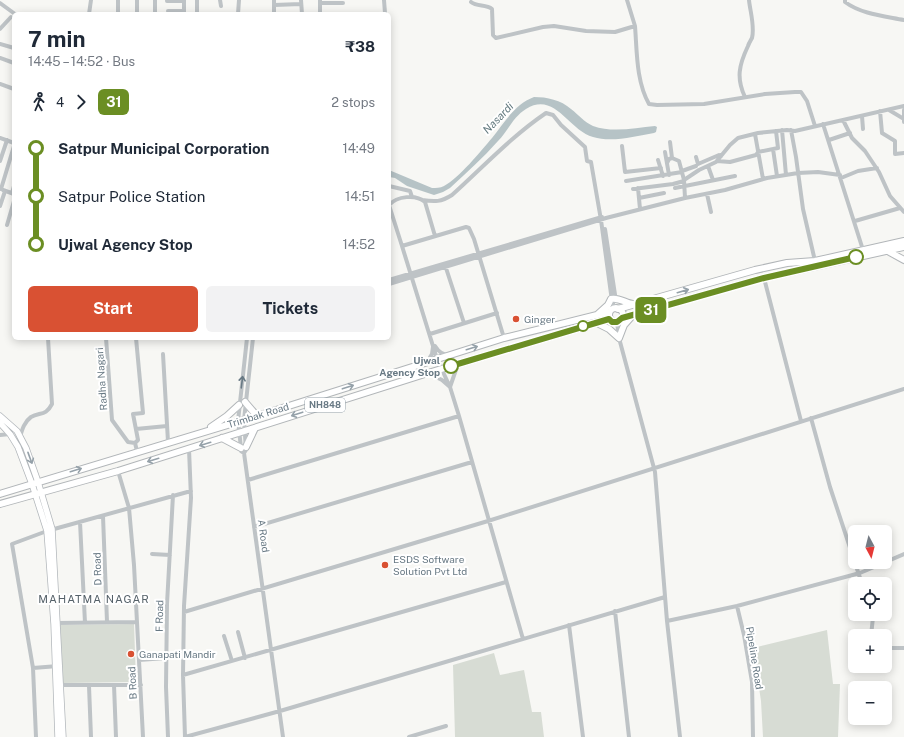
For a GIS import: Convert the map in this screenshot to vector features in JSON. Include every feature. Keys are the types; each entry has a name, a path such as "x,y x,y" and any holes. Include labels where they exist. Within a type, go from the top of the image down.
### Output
{"highway":[{"path":"428,373 595,323 609,316 617,309 787,262 815,261 864,250 903,245"},
{"path":"609,316 612,322 617,322 622,318 634,314 764,278 903,245"},
{"path":"886,250 904,260"},
{"path":"596,316 613,298 626,303 637,304"},
{"path":"617,309 622,314 622,318"},
{"path":"595,323 603,325 619,338 624,325 634,314"},
{"name":"Trimbak Road","path":"0,494 137,451 257,416 504,338 596,316 609,316"},
{"name":"NH848","path":"222,438 428,373"},
{"path":"205,432 228,416 242,403 257,416"},
{"path":"222,438 244,449 255,428"},
{"name":"Trimbak Road","path":"0,504 118,471 222,438"}],"main road":[{"path":"0,416 17,431 26,448 38,482 38,494"},
{"path":"0,423 10,434 18,448 32,484 38,494 49,530 58,623 57,666"},
{"path":"36,475 46,479"},
{"path":"24,487 28,483 29,477"},
{"path":"42,506 49,491"},
{"path":"28,497 42,506"},
{"path":"49,530 58,686 63,737"},
{"path":"58,686 58,737"}],"street":[{"path":"89,12 91,0"},
{"path":"118,0 118,12"},
{"path":"137,0 137,12"},
{"path":"155,0 156,12"},
{"path":"197,0 197,12"},
{"path":"220,0 221,6"},
{"path":"238,12 239,0"},
{"path":"384,0 385,12"},
{"path":"627,0 635,26 643,91 649,104 704,104 745,97 801,92 807,101 815,126"},
{"path":"745,97 740,87 739,71 752,38 752,22 749,0"},
{"path":"845,0 845,2 853,8 877,15 904,20"},
{"path":"166,1 184,1 184,12 168,11"},
{"path":"320,12 320,1 343,3"},
{"path":"274,2 301,2 302,12"},
{"path":"472,2 474,4 492,9 493,35 496,38 543,27 554,26 586,32 615,32 635,26"},
{"path":"0,3 12,12"},
{"path":"0,29 11,17"},
{"path":"0,44 12,47"},
{"path":"0,58 12,62"},
{"path":"0,84 12,88"},
{"path":"640,209 636,188 673,184 684,180 717,161 738,138 782,130 795,131 880,111 903,108 904,120"},
{"path":"889,110 904,120"},
{"path":"880,111 882,133 895,141 895,154 904,153"},
{"path":"391,203 394,201 412,197 432,201 444,200 452,195 514,137 546,113 553,115 585,147 587,161 591,162 603,218 613,298 617,309"},
{"path":"862,116 863,129"},
{"path":"843,120 852,138 865,151 877,168 890,196 903,211 855,221"},
{"path":"823,124 864,250"},
{"path":"782,130 786,175"},
{"path":"790,130 803,209 815,261"},
{"path":"717,161 730,162 756,155 758,152 778,148 776,131"},
{"path":"829,140 850,133"},
{"path":"755,134 763,179"},
{"path":"0,138 12,142"},
{"path":"0,161 2,149 7,140"},
{"path":"670,142 672,158"},
{"path":"622,146 625,172 660,168"},
{"path":"773,149 777,176"},
{"path":"665,152 669,175"},
{"path":"0,206 2,190 12,153"},
{"path":"696,157 698,164 719,155 721,156"},
{"path":"667,163 669,159 672,158"},
{"path":"672,158 678,161 682,172 685,198"},
{"path":"658,160 663,176"},
{"path":"626,181 669,175 682,172 696,166"},
{"path":"708,166 713,180"},
{"path":"391,283 445,265 603,218 725,190 763,179 798,173 818,172 840,176 877,168"},
{"path":"675,188 735,176"},
{"path":"391,186 410,191 412,197"},
{"path":"2,190 12,194"},
{"path":"639,198 664,193"},
{"path":"706,194 711,212"},
{"path":"422,200 425,202 435,236"},
{"path":"391,211 437,359 450,387 459,416 522,639"},
{"path":"7,225 12,217"},
{"path":"402,246 466,227 468,228 474,239 504,338"},
{"path":"445,265 464,323"},
{"path":"391,280 411,276"},
{"path":"764,278 801,421"},
{"path":"430,334 496,313"},
{"path":"617,322 619,338 654,468 667,621 680,737"},
{"path":"20,438 24,425 31,418 49,410 52,404 48,340"},
{"name":"Radha Nagari","path":"106,340 112,420 128,442 134,443"},
{"path":"136,340 142,413 133,414 138,440 134,443 137,451"},
{"path":"241,432 247,340"},
{"path":"242,403 252,340"},
{"path":"432,341 440,352 445,355 450,355"},
{"path":"427,362 433,349 432,341"},
{"path":"162,354 168,442"},
{"path":"450,387 458,364"},
{"path":"428,373 442,380 450,387"},
{"path":"184,612 488,521 904,389"},
{"path":"248,480 459,416"},
{"path":"811,418 830,487 859,577"},
{"path":"136,429 167,426"},
{"name":"A Road","path":"241,432 283,737"},
{"path":"0,436 10,434"},
{"path":"189,449 191,491 184,612 183,675 185,737 665,597"},
{"path":"254,527 472,462"},
{"name":"B Road","path":"118,471 129,508 134,565 143,737"},
{"path":"36,737 33,668 12,544 49,530 191,491"},
{"name":"F Road","path":"168,737 166,658 167,604 173,495"},
{"name":"D Road","path":"103,516 107,622"},
{"path":"80,522 85,623"},
{"path":"152,554 170,555"},
{"path":"667,621 737,606 858,573 904,554"},
{"path":"183,675 506,582"},
{"name":"Pipeline Road","path":"737,606 744,635 752,682 753,737"},
{"path":"616,611 629,737"},
{"path":"58,623 137,622"},
{"path":"569,625 583,737"},
{"path":"238,632 245,658"},
{"path":"224,636 232,661"},
{"path":"892,648 904,648"},
{"path":"139,660 166,658"},
{"path":"33,668 57,666"},
{"path":"114,685 116,737"},
{"path":"58,686 141,686"},
{"path":"89,686 91,737"},
{"path":"409,737 446,726"}],"shaded area":[{"path":"534,97 549,98 558,101 563,103 593,126 600,128 616,130 655,126 657,127 656,132 616,139 600,139 584,133 553,108 545,105 536,105 521,112 502,137 450,188 443,192 434,195 407,186 395,178 391,177 391,171 432,188 440,188 444,186 470,164 506,120 521,104"},
{"path":"134,624 136,682 63,683 60,625"},
{"path":"827,630 833,684 840,684 838,737 763,737 761,701 753,648"},
{"path":"494,653 500,675 524,670 532,712 541,712 544,737 455,737 453,665"}],"bus line":[{"name":"31","path":"451,366 609,319 612,322 617,322 622,318 764,278 856,257"}],"place":[{"name":"Ginger","path":"516,319"},
{"name":"Ujwal Agency Stop","path":"451,366"},
{"name":"ESDS Software Solution Pvt Ltd","path":"385,565"},
{"name":"Ganapati Mandir","path":"131,654"}],"district":[{"name":"MAHATMA NAGAR","path":"94,599"}],"water label":[{"name":"Nasardi","path":"498,118"}]}
